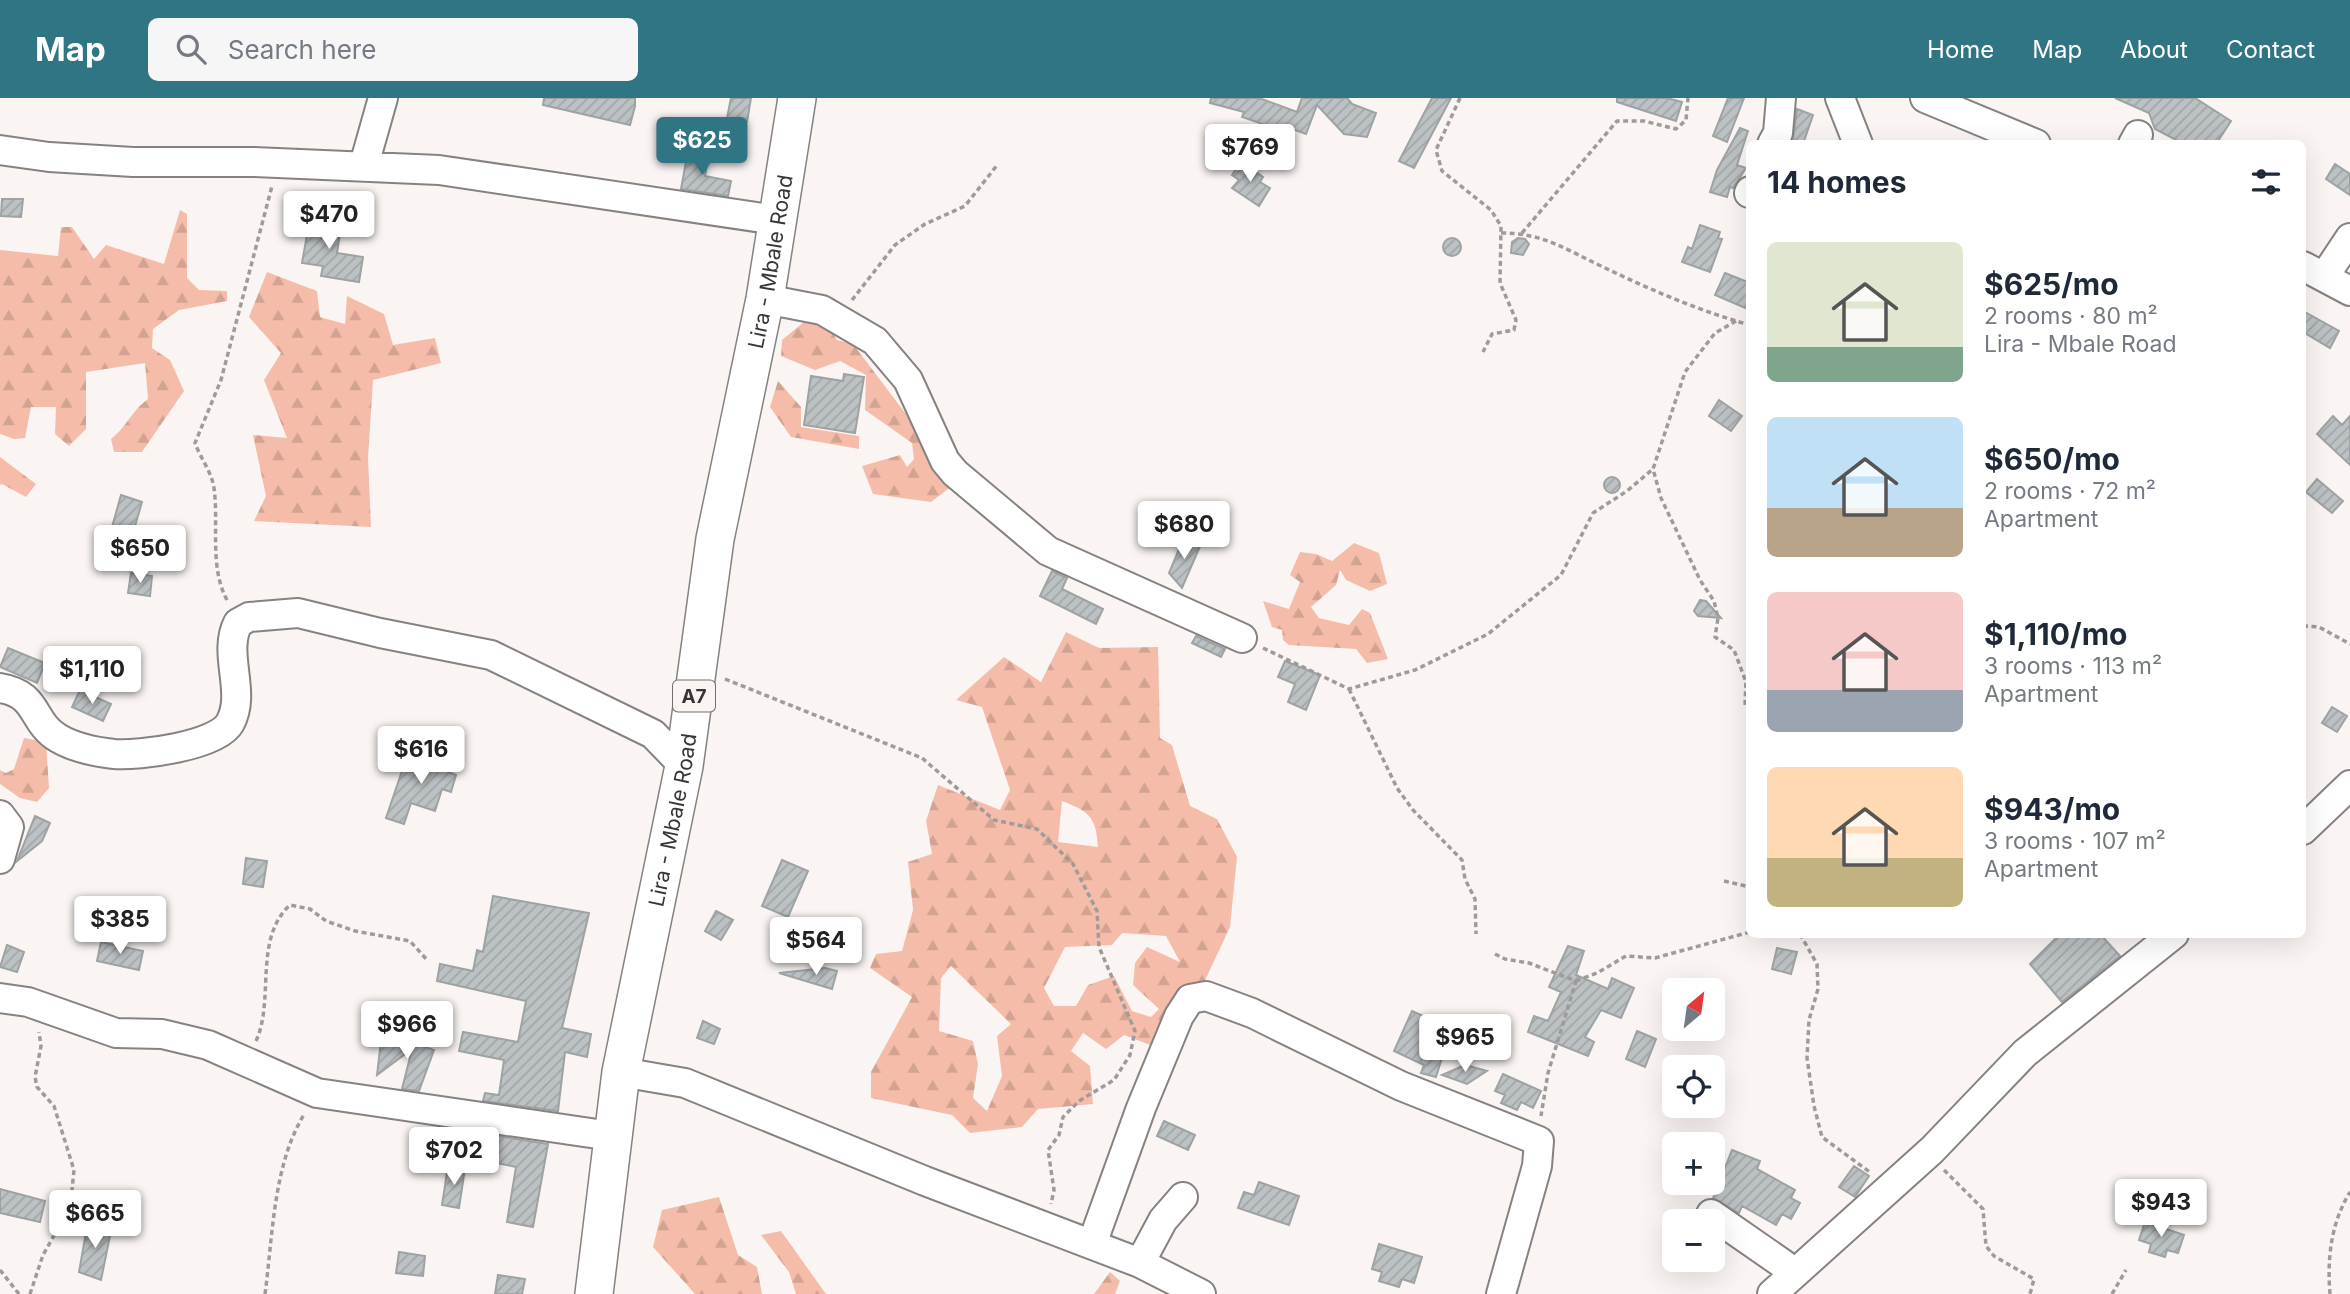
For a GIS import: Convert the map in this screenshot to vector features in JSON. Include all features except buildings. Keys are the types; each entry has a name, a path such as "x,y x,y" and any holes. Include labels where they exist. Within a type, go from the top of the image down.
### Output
{"main road":[{"name":"Lira - Mbale Road","path":"594,1294 611,1136 621,1072 684,766 715,539 765,299 797,98"}],"street":[{"path":"364,165 383,98"},
{"path":"1773,140 1779,125 1781,98"},
{"path":"1840,98 1856,140"},
{"path":"1925,98 2026,140"},
{"path":"0,150 49,157 133,162 297,163 439,170 776,220"},
{"path":"2350,238 2314,272 2350,291"},
{"path":"765,299 822,310 875,341 895,362 917,397 945,461 955,473 1037,544 1242,638"},
{"path":"0,688 24,695 51,733 71,744 115,754 204,741 221,733 232,718 235,687 231,645 237,623 249,617 298,613 380,633 491,654 653,734 684,766"},
{"path":"2306,827 2350,785"},
{"path":"0,815 9,827 0,859"},
{"path":"1772,1294 1932,1150 2025,1053 2169,938"},
{"path":"1092,1244 1141,1108 1179,1016 1190,999 1200,996 1252,1013 1401,1086 1539,1141 1537,1166 1501,1294"},
{"path":"0,998 28,1002 103,1030 182,1038 247,1062 317,1093 611,1136"},
{"path":"621,1072 685,1083 1140,1263 1201,1294"},
{"path":"1140,1263 1163,1220 1183,1197"},
{"path":"1725,1223 1793,1274"}],"path":[{"path":"1460,98 1436,150 1442,171 1492,209 1501,233 1500,283 1516,320 1514,330 1492,334 1483,352"},
{"path":"1522,233 1617,121 1644,121 1676,129 1686,120 1688,98"},
{"path":"237,623 219,578 214,525 214,486 195,443 221,380 270,188 297,163"},
{"path":"822,310 839,309 855,298 895,245 925,224 965,206 998,164"},
{"path":"1501,233 1522,233 1560,243 1633,281 1746,324"},
{"path":"1349,689 1415,670 1488,634 1561,575 1593,513 1627,491 1653,469 1685,372 1715,333 1736,321"},
{"path":"1653,469 1661,498 1714,601 1718,618 1715,637 1734,650 1746,677"},
{"path":"2306,626 2319,627 2350,644"},
{"path":"1242,638 1349,689 1397,788 1413,810 1462,860 1465,879 1475,899 1476,934"},
{"path":"698,668 922,758 994,820 1037,829 1073,864 1097,911 1099,947 1135,1031 1130,1055 1114,1080 1079,1101 1063,1117 1059,1136 1048,1150 1054,1190 1046,1226"},
{"path":"1745,706 1746,698"},
{"path":"1724,881 1746,886"},
{"path":"247,1062 260,1032 266,1003 265,977 273,939 283,911 290,905 310,909 326,921 355,931 410,940 428,961"},
{"path":"1495,954 1505,959 1529,963 1576,981 1597,973 1626,956 1654,958 1746,933"},
{"path":"1802,938 1817,964 1818,989 1810,1020 1807,1058 1822,1137 1890,1186"},
{"path":"1539,1141 1548,1073 1576,981"},
{"path":"28,1002 39,1028 41,1046 35,1077 37,1087 54,1107 74,1170 72,1190 61,1223 43,1255 30,1294"},
{"path":"265,1294 282,1175 294,1130 317,1093"},
{"path":"1932,1150 1949,1176 1983,1209 1986,1246 1994,1256 2034,1279 2030,1294"},
{"path":"2330,1294 2328,1271 2333,1231 2350,1192"},
{"path":"0,1270 19,1294"},
{"path":"2112,1294 2126,1270"}],"green space":[{"path":"180,210 187,214 187,278 199,290 227,291 227,301 179,310 153,329 152,348 170,360 184,391 142,452 114,452 111,439 148,399 145,363 86,372 86,429 69,446 55,434 56,407 31,407 25,438 14,439 0,434 0,250 58,256 61,227 72,227 94,259 106,245 164,264"},
{"path":"267,272 317,291 320,317 345,324 347,296 384,314 393,345 435,338 441,363 373,380 368,458 371,527 254,521 266,496 253,435 287,438 264,380 281,353 249,317"},
{"path":"810,317 824,319 837,340 853,344 931,447 952,486 931,502 873,494 862,466 900,455 907,467 914,459 912,443 865,410 866,375 840,361 815,370 781,356 782,340"},
{"path":"778,381 801,407 801,427 859,436 859,449 791,437 770,407"},
{"path":"0,457 36,484 26,497 0,485"},
{"path":"1354,543 1379,553 1387,584 1370,591 1346,580 1340,570 1336,585 1311,607 1319,618 1349,625 1362,609 1370,613 1388,659 1367,663 1356,649 1289,645 1283,640 1282,630 1272,627 1263,601 1289,609 1300,582 1290,575 1300,552 1316,554 1332,561"},
{"path":"1066,632 1099,648 1158,647 1160,738 1172,745 1190,806 1217,819 1237,857 1230,927 1171,1053 1124,1035 1106,1049 1083,1033 1071,1051 1090,1066 1093,1104 1038,1109 1022,1127 970,1133 952,1115 871,1098 871,1072 912,997 870,968 876,954 902,951 913,910 908,862 932,854 926,821 938,785 1000,810 1010,790 982,707 956,700 1004,657 1041,682","holes":["1062,801 1090,817 1098,847 1058,842","1122,933 1166,936 1180,962 1147,947 1135,963 1133,985 1159,1009 1151,1017 1132,1011 1114,976 1088,985 1076,1006 1054,1006 1044,988 1065,947 1112,945","951,966 1011,1024 997,1036 1002,1076 987,1111 973,1098 978,1064 973,1041 939,1031 941,978"]},
{"path":"24,738 46,742 49,788 37,802 20,798 0,784 0,770 6,773 14,769"},
{"path":"719,1197 738,1255 757,1267 762,1294 695,1294 653,1247 662,1210"},
{"path":"781,1231 826,1294 796,1294 789,1272 761,1235"},
{"path":"1110,1272 1120,1281 1115,1294 1094,1294"}]}
